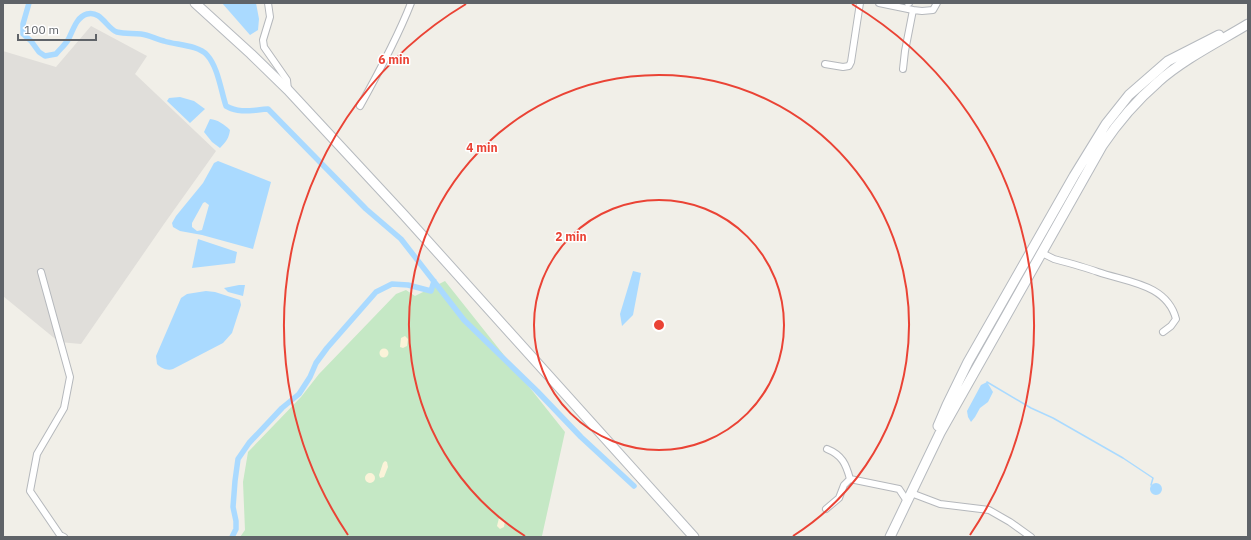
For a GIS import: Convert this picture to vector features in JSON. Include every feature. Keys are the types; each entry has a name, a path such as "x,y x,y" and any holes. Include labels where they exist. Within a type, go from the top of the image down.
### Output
{"main road":[{"path":"195,3 288,90 409,221 694,537"},
{"path":"890,537 944,426 1102,146 1118,123 1135,103 1165,76 1248,23"},
{"path":"921,472 946,405 968,362 1074,176 1106,124 1129,95 1168,61 1200,44 1248,23"}],"street":[{"path":"268,3 270,17 263,40 264,47 287,80 288,90"},
{"path":"360,106 400,32 411,3"},
{"path":"825,64 843,67 849,66 851,62 860,3"},
{"path":"879,3 909,6 922,11 932,10 936,3"},
{"path":"903,69 909,6"},
{"path":"1042,253 1054,258 1142,284 1156,292 1167,301 1174,311 1176,319 1171,326 1163,332"},
{"path":"41,272 70,377 64,408 37,454 30,492 60,535 64,537"},
{"path":"827,449 834,452 846,464 850,479"},
{"path":"850,479 899,489 909,497 940,504 989,510 1010,522 1031,537"},
{"path":"826,509 839,498 844,486 850,479"}],"shaded area":[{"path":"91,26 147,56 135,74 216,151 81,344 59,342 3,296 3,51 56,67"}],"green space":[{"path":"445,281 565,432 542,536 240,537 245,530 243,482 248,452 301,397 319,374 396,294 406,290 415,296"}],"sand":[{"path":"405,336 408,339 407,346 403,348 400,347 401,338"},
{"path":"382,349 386,349 388,353 386,357 382,357 380,355 380,351"},
{"path":"385,461 387,462 388,467 384,477 380,478 379,475"},
{"path":"368,473 372,473 374,474 374,482 368,483 365,480 365,476"},
{"path":"499,518 505,520 504,527 500,529 497,526"}],"water":[{"path":"222,3 256,3 259,19 258,30 250,35"},
{"path":"180,97 194,101 205,109 190,123 167,101 169,98"},
{"path":"210,119 216,120 230,130 227,140 220,148 212,142 204,132"},
{"path":"218,161 271,182 253,249 202,235 180,231 173,227 172,223 176,216 203,183 214,163","holes":["205,202 209,205 202,230 197,231 192,227 192,223 203,203"]},
{"path":"198,239 237,252 235,263 192,268"},
{"path":"633,271 641,273 633,315 622,326 620,314"},
{"path":"245,285 243,296 228,292 224,288"},
{"path":"206,291 215,292 240,300 241,305 232,333 223,343 173,369 169,370 162,368 157,364 156,356 181,298 187,294"},
{"path":"987,382 993,392 988,402 980,408 971,422 967,411 981,385"},
{"path":"1154,483 1158,483 1162,489 1158,495 1154,495 1150,491 1150,487"}],"waterway":[{"path":"29,3 23,24 23,34 31,41 39,52 45,56 56,54 67,42 80,18 87,14 100,17 117,32 144,35 193,47 207,55 211,60 219,79 226,106 241,111 268,109 366,209 401,239 464,320 537,391 581,437 634,486"},
{"path":"232,537 236,529 233,507 238,459 249,443 282,408 299,394 310,377 316,363 327,348 376,292 392,284 408,285 431,291 434,281"},
{"path":"987,382 1031,408 1053,418 1123,458 1153,478 1151,485"}]}
